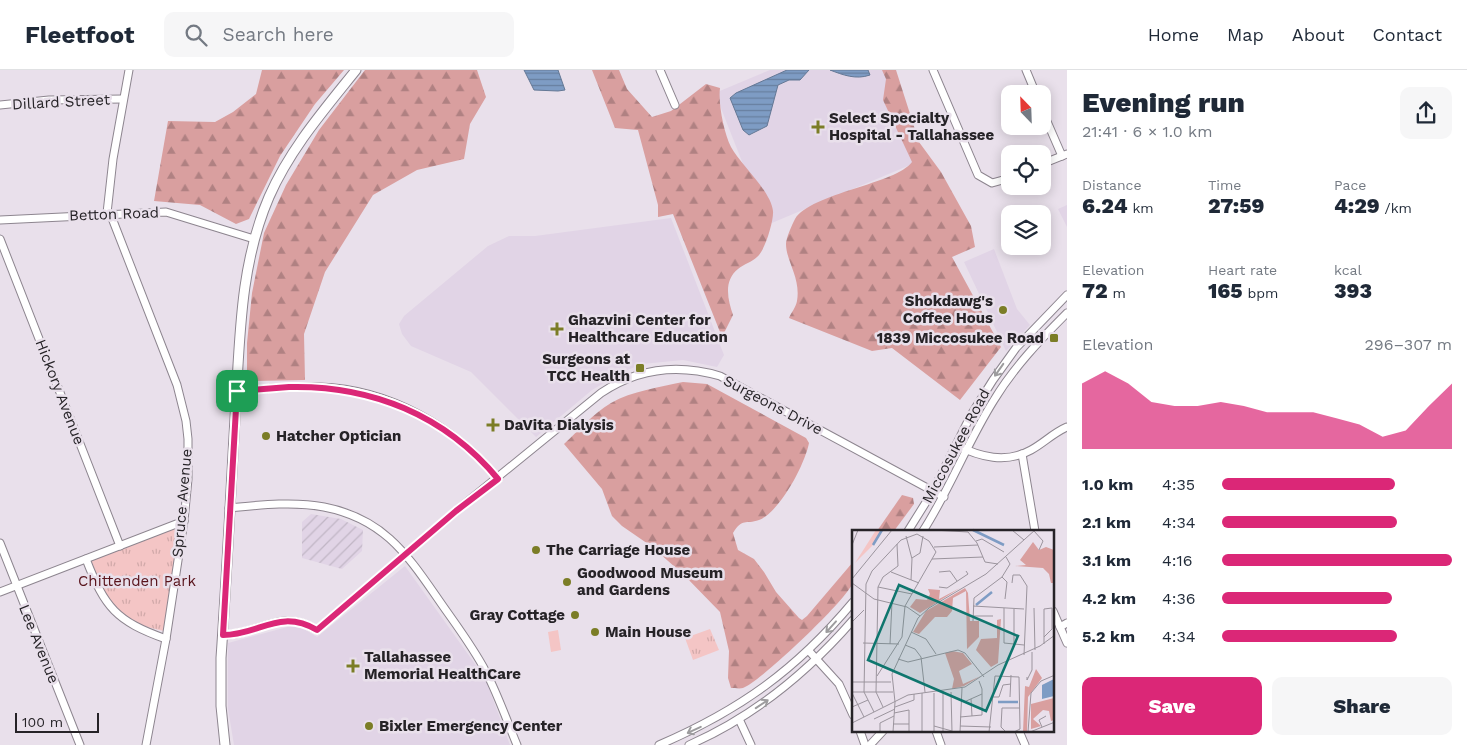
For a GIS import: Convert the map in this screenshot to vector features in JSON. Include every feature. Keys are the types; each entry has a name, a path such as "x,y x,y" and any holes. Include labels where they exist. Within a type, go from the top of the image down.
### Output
{"main road":[{"path":"225,745 220,686 229,508 242,308 254,239 270,195 289,159 356,70"}],"street":[{"path":"109,213 123,99 129,70"},
{"path":"660,70 675,105"},
{"path":"933,70 974,167 985,181 992,183 1001,180"},
{"path":"1026,70 1032,85"},
{"name":"Dillard Street","path":"0,105 49,100 123,99"},
{"path":"1051,128 1065,155 1051,160"},
{"name":"Betton Road","path":"0,220 155,211 178,214 254,239"},
{"name":"Spruce Avenue","path":"109,213 173,376 183,408 189,458 184,521 166,639 146,745"},
{"name":"Hickory Avenue","path":"0,239 120,546"},
{"name":"Miccosukee Road","path":"909,530 934,491 971,415 992,380 1027,337 1067,295"},
{"name":"Miccosukee Road","path":"924,530 944,497 993,402 1035,346 1067,313"},
{"path":"1027,337 1035,346"},
{"name":"Surgeons Drive","path":"223,635 236,634 272,622 291,620 305,623 317,630 406,554 610,387 637,375 675,369 704,372 742,386 944,497"},
{"path":"237,391 322,387 377,397 410,410 441,427 475,454 498,479"},
{"path":"956,445 967,451 997,458 1022,454 1054,433 1067,427"},
{"path":"1022,454 1036,530"},
{"path":"229,508 303,505 325,507 350,514 373,526 406,554 475,652 489,677 517,745"},
{"path":"0,592 184,521"},
{"name":"Lee Avenue","path":"0,543 80,745"},
{"path":"86,559 98,589 108,605 134,626 166,639"},
{"path":"659,745 676,742 764,688 809,651 852,603"},
{"path":"1054,612 1063,625 1067,643"},
{"path":"689,745 740,719 777,693 816,660 852,621"},
{"path":"809,651 840,684 852,713"},
{"path":"718,731 728,721 734,708"},
{"path":"740,719 751,745"},
{"path":"860,732 865,745"},
{"path":"870,745 883,732"},
{"path":"936,732 941,745"},
{"path":"1019,732 1025,745"}],"shaded area":[{"name":"Select Specialty Hospital - Tallahassee","path":"770,70 885,70 922,160 767,225 715,93"},
{"path":"1067,205 1067,227 1058,209"},
{"name":"Ghazvini Center for Healthcare Education","path":"671,218 724,355 717,367 683,360 642,364 625,371 592,390 536,437 471,372 411,346 402,334 399,324 404,316 488,246 509,236 535,236"},
{"path":"994,249 1017,309 1030,325 1006,351 964,262"},
{"path":"311,514 341,519 363,530 362,551 342,569 302,558 302,522"},
{"name":"Tallahassee Memorial HealthCare","path":"405,566 485,678 510,745 234,745 228,709 228,643 291,626 304,629 317,637"}],"green space":[{"path":"262,70 344,70 315,104 280,156 249,219 236,224 200,205 154,201 168,121 215,122 233,112 256,94"},
{"path":"365,70 477,70 486,97 470,124 464,159 417,170 373,195 325,272 304,334 305,380 253,381 247,372 247,343 252,293 264,233 286,185 319,130"},
{"path":"592,70 619,70 627,89 652,117 671,111 706,84 720,88 721,110 728,141 735,154 767,195 773,211 768,235 760,254 738,269 730,279 728,297 733,315 722,337 673,214 658,217 658,205 638,130 615,128"},
{"path":"882,70 896,70 919,142 941,172 971,226 975,247 952,257 1001,347 960,400 892,348 872,351 789,318 796,303 798,293 786,244 795,219 804,210 818,202 889,177 903,170 912,162 883,100 886,79"},
{"path":"683,382 707,384 806,438 809,443 807,452 783,498 767,515 759,520 742,523 733,533 738,550 754,559 776,592 799,618 802,620 807,616 852,563 852,584 837,604 784,656 752,683 742,688 731,688 728,678 729,651 720,612 684,575 651,546 622,526 612,516 602,489 564,444 604,407 637,392"},
{"path":"902,495 913,498 914,504 895,530 878,530"},
{"name":"Chittenden Park","path":"181,526 164,631 136,622 116,608 102,588 91,561"},
{"path":"710,629 719,650 693,660 685,638"},
{"path":"558,630 561,650 551,652 548,632"}],"water":[{"path":"524,70 558,70 565,90 534,90"},
{"path":"787,70 809,70 800,80 789,80 778,85 767,126 749,135 743,130 730,98 736,93"},
{"path":"830,70 868,70 870,75 855,77"}],"place":[{"name":"Select Specialty Hospital - Tallahassee","path":"818,127"},
{"name":"Shokdawg's Coffee Hous","path":"1003,310"},
{"name":"Ghazvini Center for Healthcare Education","path":"557,329"},
{"name":"1839 Miccosukee Road","path":"1054,338"},
{"name":"Surgeons at TCC Health","path":"640,368"},
{"name":"DaVita Dialysis","path":"493,425"},
{"name":"Hatcher Optician","path":"266,436"},
{"name":"The Carriage House","path":"536,550"},
{"name":"Goodwood Museum and Gardens","path":"567,582"},
{"name":"Gray Cottage","path":"575,615"},
{"name":"Main House","path":"595,632"},
{"name":"Tallahassee Memorial HealthCare","path":"353,666"},
{"name":"Bixler Emergency Center","path":"369,726"}],"route":[{"path":"289,387 322,387 359,392 398,404 428,419 457,439 475,454 498,479 456,511 317,630 305,623 282,620 236,634 223,635 237,391 289,387"}]}
